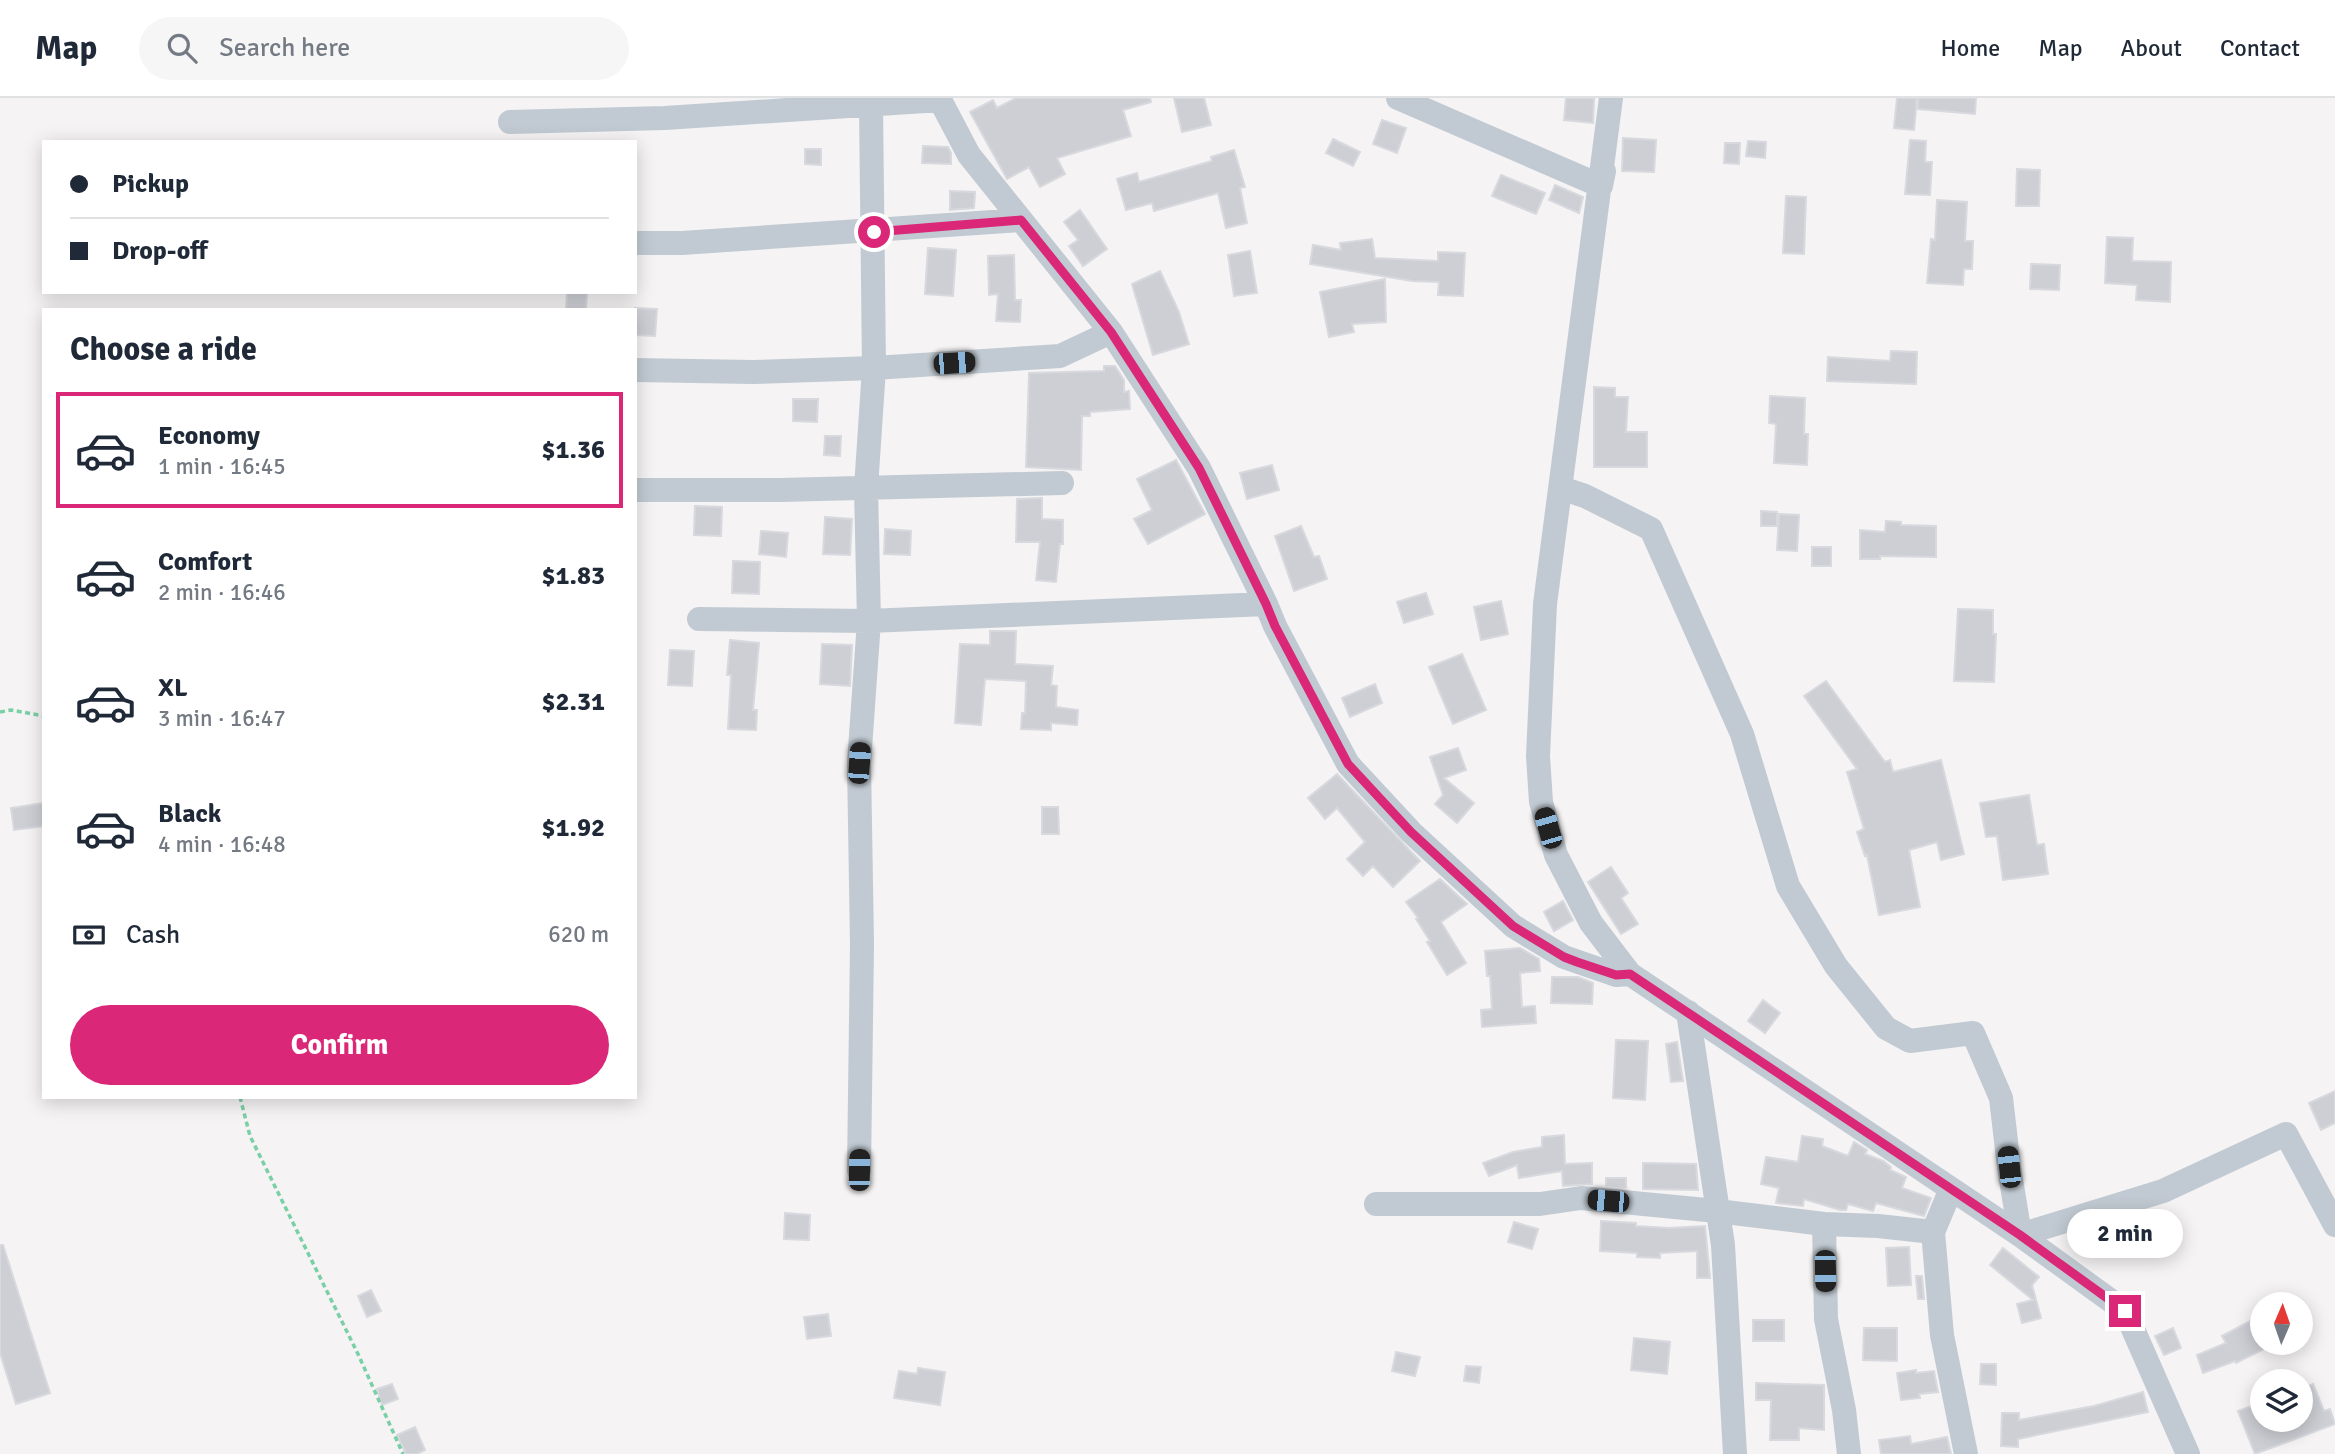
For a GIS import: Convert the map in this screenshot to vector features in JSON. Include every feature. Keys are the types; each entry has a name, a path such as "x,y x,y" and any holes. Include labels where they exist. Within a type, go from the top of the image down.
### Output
{"street":[{"path":"1398,98 1601,186"},
{"path":"1611,98 1545,604 1538,756 1541,802 1556,855 1591,923 1630,974 2020,1235 2125,1311 2188,1454"},
{"path":"1601,186 1618,98"},
{"path":"510,122 665,118 871,106 940,99 969,155 1111,332 1199,468 1275,626 1348,764 1411,832 1513,926 1573,961 1616,975 1630,974"},
{"path":"859,1170 862,944 859,763 869,621 866,488 874,368 871,106"},
{"path":"637,243 874,232 1021,220"},
{"path":"637,370 753,372 874,368 1060,356 1111,332"},
{"path":"637,490 1062,483"},
{"path":"1561,488 1585,496 1651,529 1742,734 1788,886 1836,966 1886,1028 1910,1041 1973,1033 2001,1098 2020,1235"},
{"path":"699,619 869,621 1266,604"},
{"path":"1688,1012 1723,1245 1735,1454"},
{"path":"2020,1235 2164,1191 2286,1134 2335,1226"},
{"path":"1951,1189 1933,1232 1942,1335 1966,1454"},
{"path":"1376,1204 1540,1204 1581,1198 1824,1224 1933,1232"},
{"path":"1824,1224 1826,1319 1844,1410 1849,1454"}],"path":[{"path":"0,712 10,710 42,716"},
{"path":"241,1099 250,1136 358,1354 403,1454"}],"building":[{"path":"1016,98 1150,98 1151,102 1123,110 1131,136 1057,158 1065,174 1040,187 1029,167 1007,179 970,112 993,100 997,108"},
{"path":"1174,98 1204,98 1211,125 1182,132"},
{"path":"1566,98 1594,98 1593,123 1564,120"},
{"path":"1897,98 1917,98 1914,130 1894,128"},
{"path":"1918,98 1976,98 1975,114 1918,109"},
{"path":"1382,120 1406,128 1397,153 1373,144"},
{"path":"1623,138 1656,140 1654,172 1622,171"},
{"path":"1333,139 1360,152 1353,166 1326,153"},
{"path":"1910,140 1926,141 1925,162 1932,162 1930,195 1905,194"},
{"path":"1748,141 1766,142 1765,158 1746,156"},
{"path":"1725,143 1740,143 1739,164 1724,163"},
{"path":"923,146 948,147 951,164 922,163"},
{"path":"805,149 821,149 821,165 805,164"},
{"path":"1234,150 1245,187 1240,188 1247,223 1226,228 1218,193 1154,211 1152,203 1126,210 1117,179 1137,173 1139,182 1212,161 1211,157"},
{"path":"2017,169 2040,170 2039,206 2016,206"},
{"path":"1501,175 1545,193 1536,214 1492,196"},
{"path":"1555,185 1583,197 1579,213 1549,200"},
{"path":"950,191 975,192 974,208 950,210"},
{"path":"1786,196 1806,197 1804,254 1783,253"},
{"path":"1937,200 1967,202 1965,241 1973,241 1972,269 1964,269 1963,285 1927,283 1931,239 1935,240"},
{"path":"1080,210 1107,249 1083,266 1069,246 1078,240 1064,222"},
{"path":"2107,237 2133,238 2132,261 2171,262 2170,302 2136,300 2137,285 2105,283"},
{"path":"1372,239 1375,258 1438,261 1438,252 1465,253 1463,296 1438,295 1439,282 1412,281 1310,264 1313,245 1341,250 1340,243"},
{"path":"928,248 956,250 953,296 925,294"},
{"path":"1250,251 1257,293 1234,296 1228,255"},
{"path":"1014,255 1015,300 1021,300 1020,322 996,321 998,294 989,295 988,256"},
{"path":"2031,264 2060,265 2059,290 2030,289"},
{"path":"1160,271 1179,312 1189,344 1153,355 1132,284"},
{"path":"1385,279 1386,322 1352,324 1354,332 1329,337 1320,292"},
{"path":"567,294 587,294 586,308 566,308"},
{"path":"637,308 657,309 655,336 637,335"},
{"path":"1891,351 1917,352 1916,384 1827,381 1828,357 1890,361"},
{"path":"1104,366 1115,366 1124,380 1124,392 1129,391 1130,409 1090,412 1090,416 1082,416 1081,470 1026,467 1029,373 1104,371"},
{"path":"1594,387 1615,388 1615,397 1628,397 1626,432 1647,432 1647,467 1594,467"},
{"path":"1770,396 1805,398 1807,465 1774,463 1776,424 1769,423"},
{"path":"793,399 818,399 817,422 793,421"},
{"path":"825,436 841,436 840,456 824,455"},
{"path":"1176,460 1205,514 1148,544 1134,519 1152,510 1137,479"},
{"path":"1272,465 1279,490 1247,499 1240,473"},
{"path":"1042,498 1042,519 1063,520 1063,544 1060,544 1056,582 1036,580 1040,542 1016,542 1017,499"},
{"path":"695,506 722,507 721,536 694,535"},
{"path":"1761,511 1777,512 1777,526 1761,526"},
{"path":"1779,514 1799,515 1797,551 1777,550"},
{"path":"825,517 852,519 850,555 823,554"},
{"path":"1886,521 1901,522 1901,525 1936,526 1936,557 1880,556 1880,559 1860,559 1860,530 1885,532"},
{"path":"1301,526 1314,557 1319,556 1327,579 1294,591 1275,536"},
{"path":"885,529 911,531 910,555 884,554"},
{"path":"761,531 788,533 786,557 759,554"},
{"path":"1812,547 1831,547 1831,566 1812,566"},
{"path":"733,561 760,562 759,594 732,593"},
{"path":"1426,593 1433,614 1404,623 1397,602"},
{"path":"1501,601 1508,634 1481,640 1474,607"},
{"path":"1958,609 1993,610 1993,634 1996,634 1994,682 1954,681"},
{"path":"990,631 1016,631 1015,664 1053,666 1051,685 1057,686 1056,707 1078,710 1077,725 1051,723 1051,730 1021,729 1022,713 1025,713 1026,681 985,679 981,725 955,723 960,644 990,645"},
{"path":"730,640 759,643 753,710 757,710 756,730 728,729 731,675 727,675"},
{"path":"822,644 852,645 850,686 820,684"},
{"path":"670,650 694,651 692,686 668,685"},
{"path":"1462,654 1486,710 1453,724 1429,667"},
{"path":"1826,681 1885,762 1890,760 1893,772 1941,760 1964,854 1941,860 1937,842 1909,850 1920,907 1879,915 1867,855 1865,856 1857,832 1864,829 1847,772 1857,769 1804,696"},
{"path":"1375,684 1382,703 1350,717 1342,698"},
{"path":"1458,748 1466,770 1444,778 1474,803 1457,823 1435,804 1443,795 1430,757"},
{"path":"1337,774 1420,861 1393,887 1373,866 1363,876 1347,859 1365,842 1337,808 1325,819 1308,798"},
{"path":"2029,795 2037,845 2044,844 2048,874 2003,880 1997,836 1986,837 1980,803"},
{"path":"42,803 42,826 14,830 11,808"},
{"path":"1042,807 1058,807 1059,834 1042,834"},
{"path":"1611,867 1628,893 1621,898 1638,924 1621,934 1588,882"},
{"path":"1440,879 1467,904 1441,922 1466,963 1447,975 1427,942 1430,941 1416,919 1418,918 1406,902"},
{"path":"1563,901 1573,920 1554,931 1544,912"},
{"path":"1520,948 1539,959 1540,971 1520,973 1522,1007 1535,1006 1536,1023 1482,1027 1481,1010 1492,1009 1485,951"},
{"path":"1552,977 1578,977 1593,983 1592,1004 1551,1003"},
{"path":"1763,1000 1780,1013 1765,1033 1748,1021"},
{"path":"1616,1040 1648,1041 1645,1100 1613,1098"},
{"path":"1677,1042 1683,1081 1671,1082 1666,1044"},
{"path":"2335,1091 2335,1123 2321,1130 2309,1103"},
{"path":"1564,1135 1565,1164 1592,1163 1592,1184 1563,1186 1562,1171 1519,1178 1517,1165 1489,1176 1483,1163 1513,1152 1542,1147 1542,1137"},
{"path":"1802,1136 1823,1139 1822,1146 1848,1156 1854,1142 1867,1150 1865,1154 1883,1161 1891,1167 1890,1170 1906,1177 1902,1188 1931,1198 1924,1216 1876,1203 1873,1211 1848,1204 1846,1210 1840,1210 1804,1199 1803,1206 1776,1203 1779,1188 1761,1184 1766,1157 1798,1162"},
{"path":"1643,1163 1696,1164 1698,1190 1643,1189"},
{"path":"1606,1178 1626,1178 1626,1187 1606,1185"},
{"path":"785,1213 810,1215 809,1240 784,1239"},
{"path":"1601,1221 1669,1228 1705,1226 1710,1278 1697,1278 1697,1251 1660,1253 1660,1258 1637,1257 1637,1253 1600,1251"},
{"path":"1514,1222 1538,1229 1532,1249 1508,1242"},
{"path":"0,1245 3,1245 50,1393 16,1404 0,1353"},
{"path":"1909,1247 1911,1285 1888,1286 1886,1248"},
{"path":"2003,1248 2039,1277 2032,1285 2041,1318 2022,1323 2017,1304 2033,1300 1990,1265"},
{"path":"1916,1276 1922,1276 1924,1299 1918,1299"},
{"path":"371,1290 381,1311 367,1317 358,1296"},
{"path":"828,1314 831,1336 807,1339 804,1317"},
{"path":"1753,1320 1784,1320 1784,1341 1753,1341"},
{"path":"2250,1321 2252,1355 2203,1373 2197,1355 2226,1343 2222,1336"},
{"path":"1864,1328 1897,1328 1897,1361 1863,1360"},
{"path":"2173,1328 2181,1348 2164,1355 2155,1336"},
{"path":"1634,1338 1670,1342 1667,1374 1631,1370"},
{"path":"1396,1352 1420,1357 1415,1376 1392,1371"},
{"path":"1981,1364 1996,1364 1996,1385 1980,1384"},
{"path":"1466,1366 1481,1367 1479,1383 1464,1381"},
{"path":"918,1368 945,1372 940,1405 894,1398 899,1371 917,1374"},
{"path":"1916,1370 1916,1373 1934,1371 1938,1392 1901,1400 1897,1373"},
{"path":"1756,1383 1824,1385 1824,1430 1799,1428 1799,1440 1770,1440 1771,1400 1756,1400"},
{"path":"392,1384 398,1399 382,1405 377,1389"},
{"path":"2313,1384 2324,1411 2330,1409 2335,1424 2255,1454 2238,1411 2250,1407 2250,1432 2313,1432"},
{"path":"2143,1392 2148,1412 2018,1439 2018,1447 2001,1446 2002,1413 2019,1413 2019,1420 2094,1406"},
{"path":"415,1427 425,1450 417,1454 406,1454 397,1435"},
{"path":"1910,1436 1911,1444 1947,1437 1951,1454 1881,1454 1879,1440"}],"route":[{"path":"874,232 1021,220 1111,332 1199,468 1275,626 1348,764 1411,832 1513,926 1564,957 1616,975 1630,974 2020,1235 2125,1311"}]}
